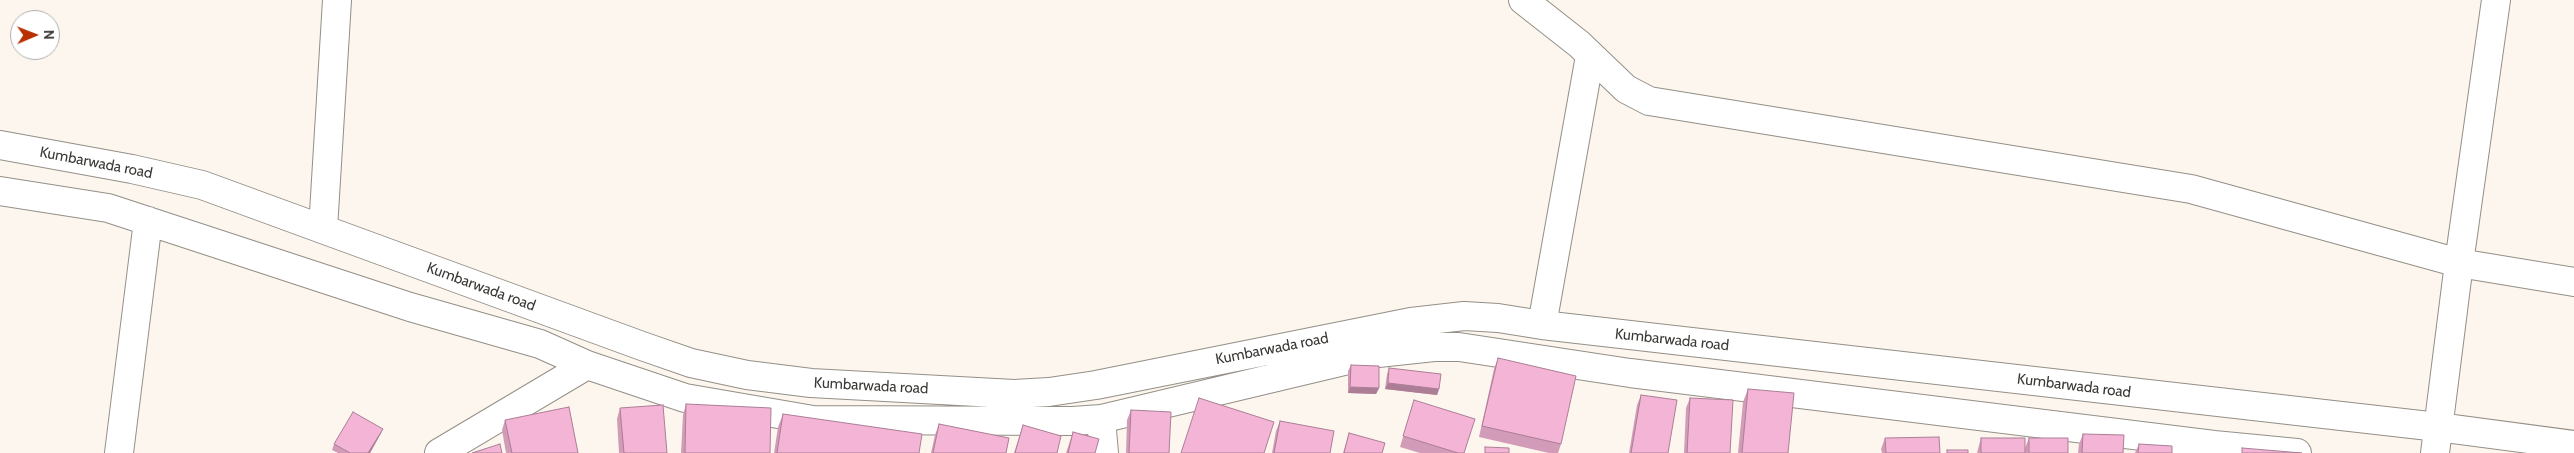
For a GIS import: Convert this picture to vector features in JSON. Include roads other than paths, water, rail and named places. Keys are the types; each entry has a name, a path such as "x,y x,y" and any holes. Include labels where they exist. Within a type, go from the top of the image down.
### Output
{"street":[{"path":"323,229 337,0"},
{"path":"1523,0 1558,26 1626,89 1649,101 2191,189 2458,263 2574,282"},
{"path":"2436,440 2458,263 2496,0"},
{"path":"1542,325 1590,56"},
{"name":"Kumbarwada road","path":"0,145 132,170 202,186 691,362 747,375 811,383 1014,394 1049,392 1096,385 1439,317 1498,318 2436,440 2574,445"},
{"name":"Kumbarwada road","path":"0,191 108,208 410,307 540,344 587,366 685,398 813,420 1073,421 1102,418 1378,353 1442,347 2213,449 2297,453"},
{"path":"119,453 148,221"},
{"path":"439,453 587,366"},
{"path":"1102,418 1104,453"}]}
